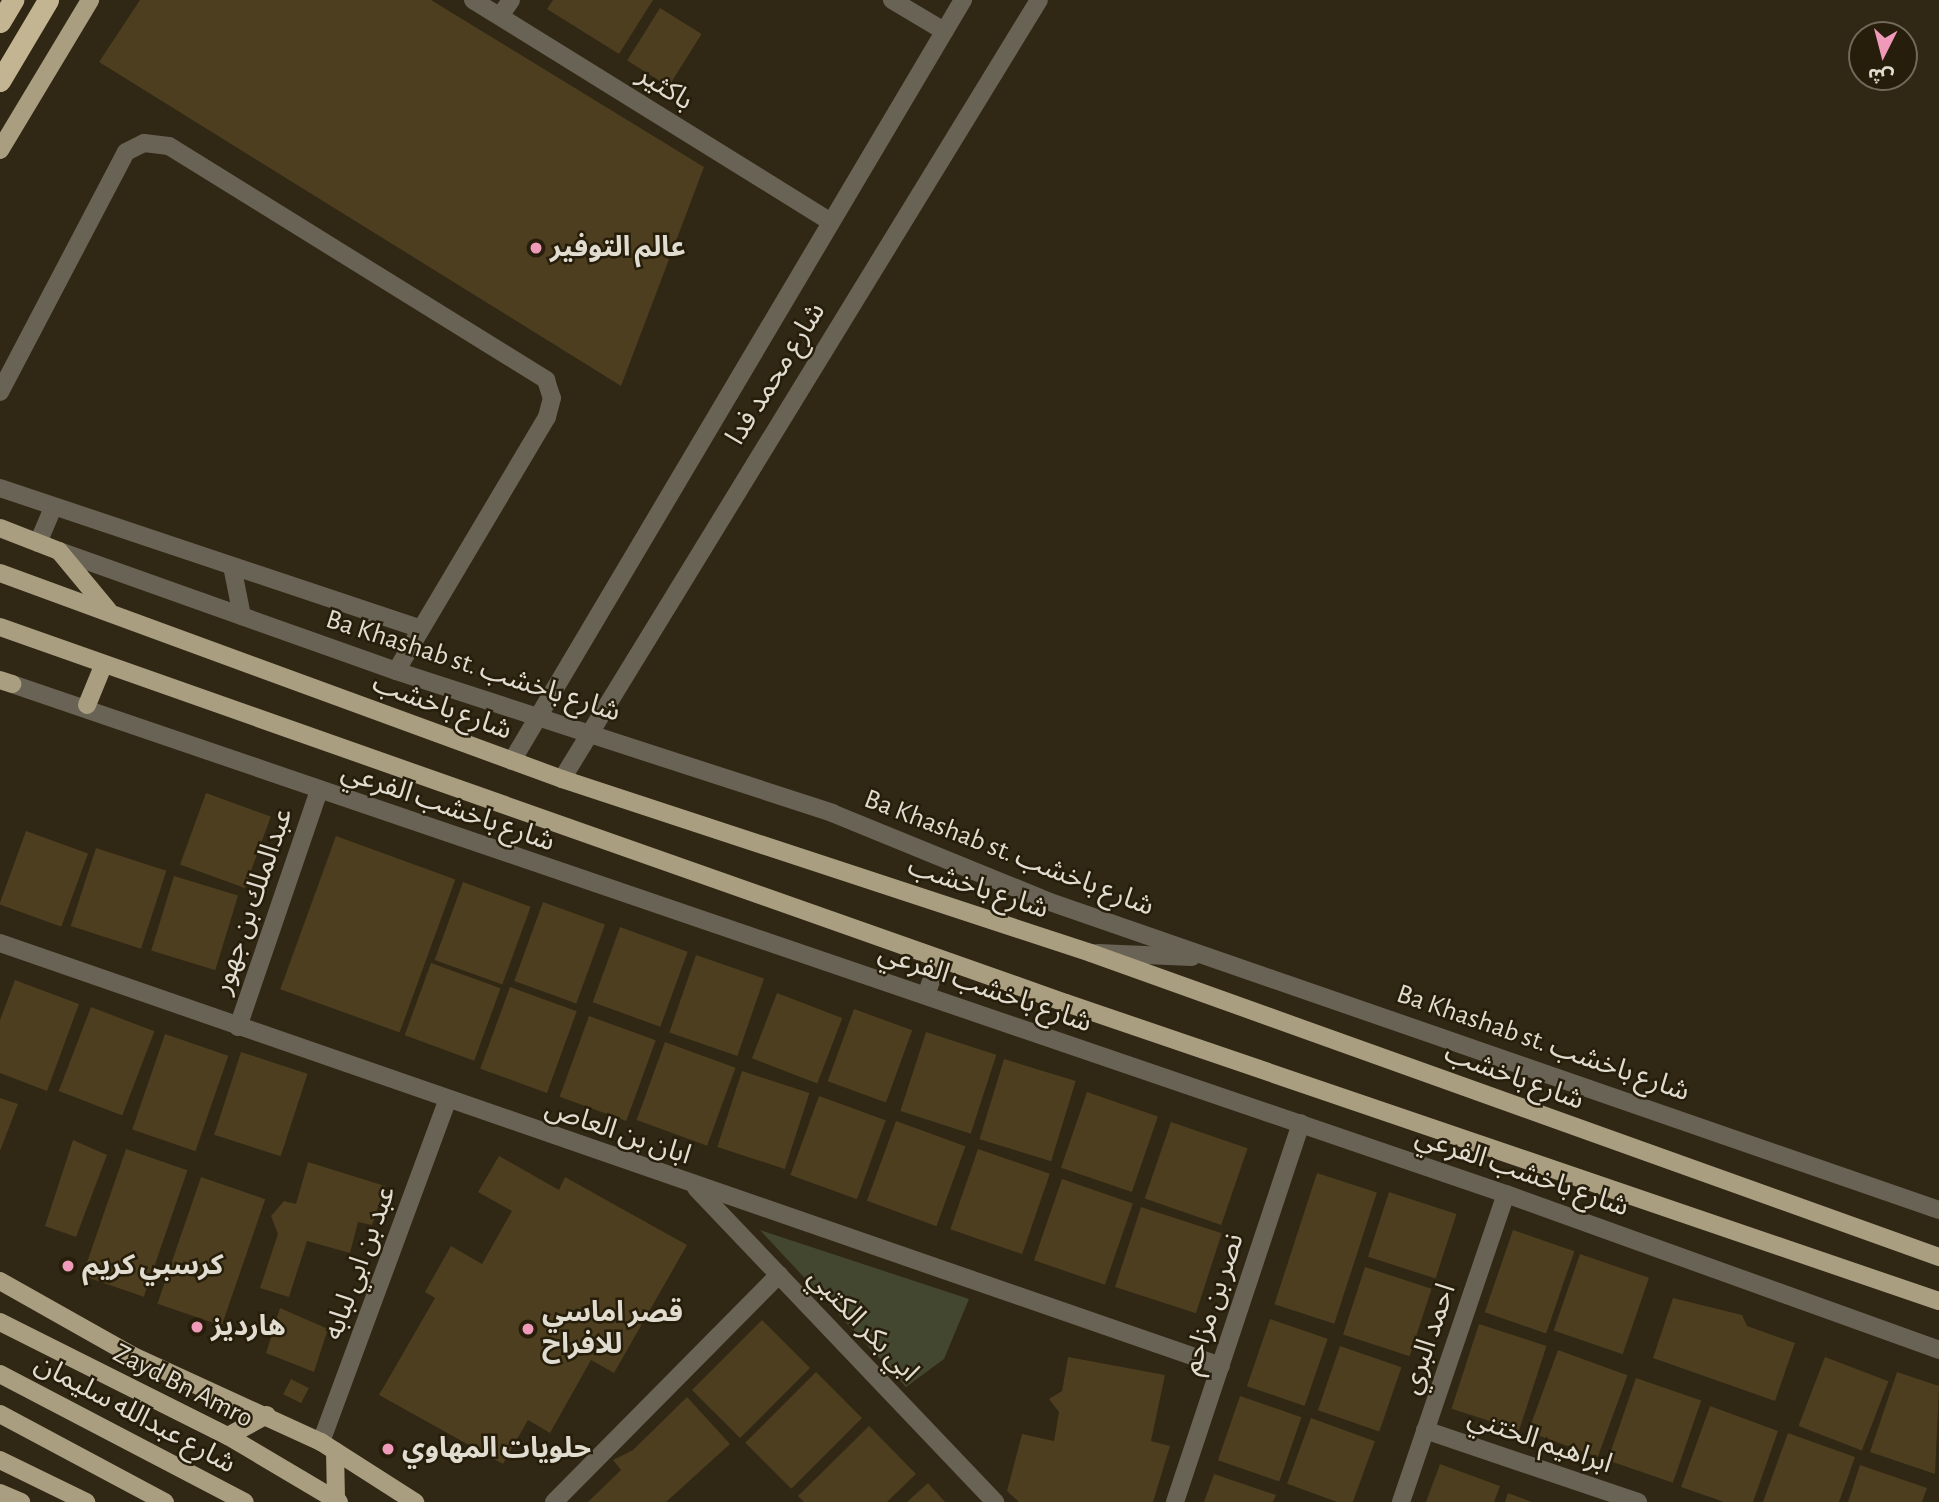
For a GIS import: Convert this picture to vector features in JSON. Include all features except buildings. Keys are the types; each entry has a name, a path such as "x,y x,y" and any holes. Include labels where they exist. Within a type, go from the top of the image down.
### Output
{"highway":[{"path":"0,22 13,0"},
{"path":"0,81 48,0"}],"main road":[{"path":"0,150 90,0"},
{"path":"0,528 59,551 110,613"},
{"name":"شارع باخشب","path":"0,573 562,779 1091,953 1939,1257"},
{"path":"0,627 103,666 939,958 1939,1301"},
{"path":"87,705 103,666"},
{"path":"1,1280 133,1356 267,1415 328,1447 415,1502"},
{"name":"Zayd Bn Amro","path":"0,1322 228,1436 337,1501"},
{"name":"شارع عبدالله سليمان","path":"0,1374 245,1502"},
{"path":"0,1414 164,1502"},
{"path":"228,1436 267,1415"},
{"path":"328,1447 337,1501"},
{"path":"0,1460 86,1502"},
{"path":"0,1493 21,1502"}],"street":[{"name":"باكثير","path":"473,0 830,221"},
{"path":"500,16 511,0"},
{"path":"892,0 944,31"},
{"name":"شارع محمد فدا","path":"512,761 538,712 963,0"},
{"name":"شارع محمد فدا","path":"562,779 1039,0"},
{"path":"0,392 126,152 144,143 169,146 546,380 552,398 547,417 396,671"},
{"path":"0,488 421,629"},
{"path":"38,543 53,507"},
{"name":"Ba Khashab st. شارع باخشب","path":"59,551 396,671 538,712 832,813 1050,902 1939,1210"},
{"path":"232,566 242,616"},
{"name":"شارع باخشب الفرعي","path":"6,682 87,705 319,792 926,995 1507,1194 1939,1350"},
{"name":"عبدالملك بن جهور","path":"238,1027 319,792"},
{"name":"ابان بن العاص","path":"0,943 447,1101 1220,1366"},
{"path":"1091,953 1213,958"},
{"path":"926,995 939,958"},
{"name":"عبد بن ابي لبابه","path":"328,1447 447,1101"},
{"name":"نصر بن مزاحم","path":"1175,1502 1301,1123"},
{"name":"ابي بكر الكتبي","path":"693,1185 995,1502"},
{"name":"احمد البري","path":"1401,1502 1507,1194"},
{"path":"554,1502 779,1275"},
{"name":"ابراهيم الختني","path":"1425,1430 1619,1499 1637,1502"}],"green space":[{"path":"760,1230 969,1299 944,1359 906,1387"}],"place":[{"name":"عالم التوفير","path":"536,248"},
{"name":"كرسبي كريم","path":"68,1266"},
{"name":"هارديز","path":"197,1327"},
{"name":"قصر اماسي للافراح","path":"528,1329"},
{"name":"حلويات المهاوي","path":"388,1449"}]}
